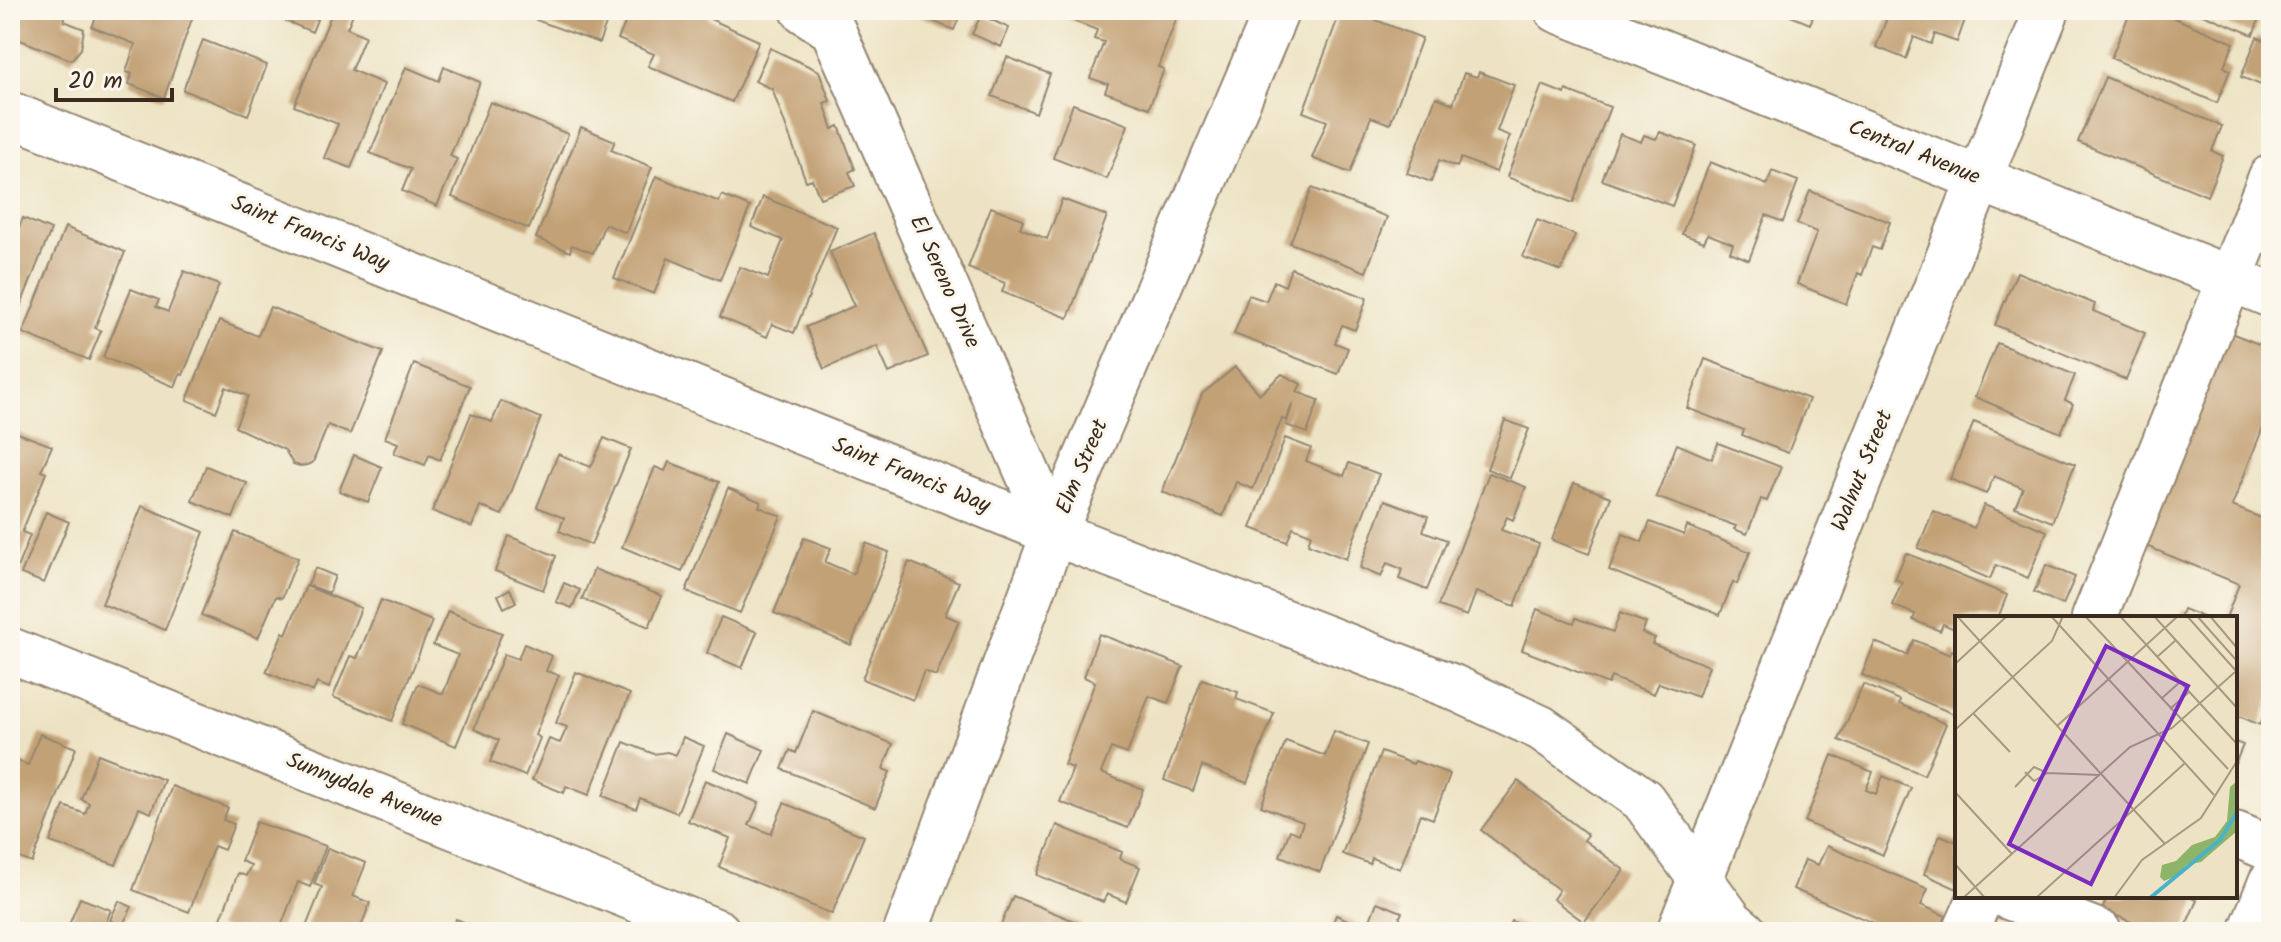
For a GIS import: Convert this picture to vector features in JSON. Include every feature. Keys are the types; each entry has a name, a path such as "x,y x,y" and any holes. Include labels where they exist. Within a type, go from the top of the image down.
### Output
{"street":[{"name":"Elm Street","path":"906,932 1054,533 1277,10"},
{"name":"Central Avenue","path":"1557,10 2251,287"},
{"name":"Walnut Street","path":"1679,932 2047,10"},
{"name":"El Sereno Drive","path":"824,17 1054,533"},
{"name":"Saint Francis Way","path":"10,114 1054,533 1453,687 1541,728 1643,800 1731,921 1744,932"},
{"path":"2095,616 2251,287 2271,177"},
{"name":"Sunnydale Avenue","path":"10,650 718,932"},
{"path":"2237,835 2271,849"},
{"path":"2251,932 2271,882"},
{"path":"1965,932 1980,898"},
{"path":"2011,898 2099,932"}],"building":[{"path":"10,10 68,10 64,21 84,29 81,49 71,60 10,36"},
{"path":"99,10 195,10 164,98 129,84 132,74 126,72 135,44 92,27"},
{"path":"282,10 321,10 312,32 279,18"},
{"path":"333,10 353,14 347,28 365,36 351,70 384,84 351,168 324,158 338,124 294,106"},
{"path":"539,10 611,10 599,43 536,20"},
{"path":"631,10 702,10 710,14 708,18 759,41 732,102 648,66 654,54 618,39"},
{"path":"906,10 962,10 954,30"},
{"path":"1045,10 1157,10 1177,17 1158,67 1164,69 1149,108 1105,92 1108,84 1090,78 1104,42 1094,39 1097,30"},
{"path":"1341,10 1350,10 1422,38 1390,124 1371,117 1350,173 1312,158 1327,121 1303,112"},
{"path":"1776,10 1816,10 1810,24"},
{"path":"1847,10 1867,10 1864,17"},
{"path":"1890,10 1957,10 1967,14 1957,42 1935,34 1931,44 1914,37 1906,59 1876,47"},
{"path":"2131,10 2177,10 2174,18 2234,43 2224,67 2230,70 2217,103 2111,58"},
{"path":"2193,10 2263,10 2253,35"},
{"path":"981,15 1009,28 1001,47 972,34"},
{"path":"2257,37 2271,43 2271,89 2241,77"},
{"path":"203,40 267,65 248,115 183,90"},
{"path":"770,48 819,71 830,101 824,103 833,129 839,126 855,169 849,172 855,186 820,198 812,179 806,181 772,89 755,81"},
{"path":"1007,57 1050,74 1036,113 992,96"},
{"path":"406,67 439,81 444,67 480,82 450,156 457,159 437,206 402,191 411,169 370,153"},
{"path":"1479,72 1514,85 1497,131 1510,136 1496,172 1461,158 1457,167 1439,160 1431,182 1407,173 1436,97 1453,104 1464,73 1477,77"},
{"path":"2105,77 2222,126 2212,151 2223,156 2207,196 2078,142"},
{"path":"1542,85 1565,94 1566,90 1610,107 1573,203 1507,177"},
{"path":"490,102 568,134 529,229 452,197"},
{"path":"1073,104 1128,125 1107,179 1053,158"},
{"path":"581,127 615,141 611,150 652,167 626,233 605,224 593,253 572,245 570,252 536,238"},
{"path":"1660,132 1696,145 1672,206 1602,180 1620,134 1641,142 1644,135 1656,139"},
{"path":"1710,162 1767,185 1772,171 1798,181 1783,222 1766,215 1749,260 1730,252 1733,244 1708,234 1704,242 1682,234"},
{"path":"656,176 719,202 722,195 750,207 720,280 668,258 654,294 614,278"},
{"path":"1312,188 1387,217 1366,272 1290,243"},
{"path":"1810,191 1890,222 1880,250 1872,247 1862,275 1858,273 1846,304 1797,284 1817,232 1797,224"},
{"path":"763,197 837,227 794,333 772,324 767,337 720,317 740,267 768,278 783,240 751,227"},
{"path":"1062,199 1107,216 1068,318 1002,292 1005,283 968,268 991,207 1023,219 1020,228 1047,239"},
{"path":"23,218 51,230 14,322 10,320 10,237 14,239"},
{"path":"1537,220 1575,235 1561,271 1523,257"},
{"path":"65,227 125,252 95,328 101,331 89,360 23,333"},
{"path":"874,233 928,356 889,373 877,346 824,369 806,327 854,306 830,252"},
{"path":"1291,268 1367,298 1355,330 1342,325 1335,343 1348,348 1338,374 1234,334 1249,295 1266,301 1274,281 1285,286"},
{"path":"184,271 219,285 183,375 180,374 175,387 103,357 131,289 159,300 156,307 168,312"},
{"path":"2017,272 2095,304 2093,311 2145,333 2126,380 1995,325"},
{"path":"270,307 383,352 350,434 328,425 313,462 307,465 293,464 285,450 235,427 248,396 226,387 216,412 187,400 219,321 258,336"},
{"path":"2226,331 2271,349 2271,407 2232,506 2271,522 2271,697 2260,725 2239,716 2237,721 2237,616 2227,616 2239,584 2141,544"},
{"path":"1997,343 2075,375 2065,400 2073,404 2061,433 1975,397"},
{"path":"1705,359 1809,399 1788,453 1742,435 1744,430 1687,408"},
{"path":"414,364 470,386 440,460 429,455 425,465 394,453 398,443 385,438"},
{"path":"1235,367 1260,394 1282,374 1301,384 1297,392 1319,400 1307,433 1286,425 1293,403 1286,420 1282,419 1253,489 1236,482 1223,516 1162,492 1202,394"},
{"path":"501,401 541,418 502,515 480,506 472,527 432,511 471,414 492,422"},
{"path":"1505,420 1529,429 1510,478 1487,469"},
{"path":"1974,422 2075,464 2052,522 2015,507 2023,488 1994,476 1986,494 1950,479"},
{"path":"13,431 52,446 41,471 46,473 22,532 30,535 15,573 10,571 10,439"},
{"path":"604,438 631,449 591,545 559,531 564,518 537,507 558,454 591,467"},
{"path":"1285,438 1311,448 1306,461 1344,476 1349,463 1379,474 1346,559 1308,544 1311,534 1293,527 1287,542 1251,528"},
{"path":"1718,443 1781,467 1767,501 1761,499 1747,534 1734,529 1736,526 1656,497 1677,444 1712,459"},
{"path":"354,455 382,467 368,502 339,491"},
{"path":"669,462 719,482 682,572 622,547 655,467 665,471"},
{"path":"206,466 247,483 233,518 192,501"},
{"path":"1489,473 1526,487 1513,520 1507,517 1501,530 1539,544 1515,606 1476,592 1467,616 1438,606"},
{"path":"1574,483 1611,497 1589,554 1552,540"},
{"path":"728,488 761,502 759,507 781,516 740,613 686,591"},
{"path":"1385,500 1428,516 1423,531 1447,540 1427,590 1399,579 1402,569 1387,563 1381,577 1360,568"},
{"path":"1984,505 2047,531 2028,578 1996,565 1990,579 1918,548 1933,511 1974,528"},
{"path":"142,506 204,532 165,630 102,604"},
{"path":"46,512 69,522 44,583 21,574"},
{"path":"1650,522 1684,535 1687,526 1750,552 1737,584 1733,582 1720,615 1609,570 1623,534 1642,542"},
{"path":"235,532 298,558 282,598 276,596 258,638 201,615"},
{"path":"509,536 556,556 543,590 495,571"},
{"path":"804,538 831,548 825,562 853,574 866,543 889,552 851,645 774,613"},
{"path":"1906,553 2007,595 1999,616 1955,616 1955,629 1943,624 1940,631 1913,620 1915,614 1892,605 1902,582 1895,579"},
{"path":"909,562 959,582 945,615 959,621 936,676 924,671 913,700 862,679"},
{"path":"2046,565 2075,577 2063,605 2034,592"},
{"path":"315,568 335,576 329,593 308,585"},
{"path":"594,569 662,596 649,627 582,599"},
{"path":"564,583 580,590 572,608 556,602"},
{"path":"306,586 361,608 329,688 317,683 313,692 266,672"},
{"path":"510,589 516,602 504,608 498,595"},
{"path":"381,600 432,621 392,721 333,697 350,656 357,658"},
{"path":"1537,609 1574,623 1576,618 1613,632 1620,613 1646,623 1642,633 1655,638 1652,644 1709,666 1698,697 1659,683 1654,694 1611,677 1608,684 1522,650"},
{"path":"2183,609 2200,616 2181,616"},
{"path":"448,611 502,633 456,746 402,724 418,684 443,694 458,655 433,645"},
{"path":"721,617 757,632 742,668 707,653"},
{"path":"1099,634 1183,666 1168,703 1149,696 1127,754 1111,748 1101,773 1143,789 1128,828 1060,802 1073,768 1064,765 1095,682 1084,677"},
{"path":"1914,640 1950,655 1952,650 1955,651 1955,715 1862,675 1875,642 1907,655"},
{"path":"524,644 552,656 546,671 559,675 535,735 540,738 525,776 490,762 499,740 474,729 504,654 518,659"},
{"path":"576,672 630,694 589,795 566,786 564,793 532,780 549,739 560,743 567,727 556,723"},
{"path":"1202,679 1238,692 1236,699 1274,713 1247,783 1202,766 1193,791 1164,780"},
{"path":"1863,684 1946,724 1924,775 1839,740"},
{"path":"813,711 893,744 883,769 890,772 875,808 782,769 790,750 796,753"},
{"path":"1334,731 1368,744 1320,872 1280,856 1290,830 1299,834 1303,822 1261,806 1286,741 1325,756"},
{"path":"40,734 76,748 32,863 10,854 10,758 28,765"},
{"path":"728,734 764,750 750,784 714,769"},
{"path":"683,737 704,746 677,813 640,798 636,809 603,796 624,742 654,754 667,752 676,755"},
{"path":"2237,743 2243,745 2237,759"},
{"path":"1381,752 1450,774 1433,819 1420,814 1400,869 1372,858 1370,864 1342,854"},
{"path":"98,754 164,780 151,813 139,808 116,865 50,842 64,806 85,814 89,803 81,799"},
{"path":"1832,755 1873,772 1866,790 1876,794 1883,776 1911,788 1883,855 1805,822"},
{"path":"705,780 759,803 749,825 771,834 784,803 864,836 832,914 719,867 730,838 688,821"},
{"path":"1518,781 1588,835 1584,840 1624,870 1584,922 1553,899 1559,890 1481,830"},
{"path":"172,786 228,808 223,820 234,824 224,850 214,846 189,912 133,890"},
{"path":"256,822 326,846 310,887 298,882 279,932 231,932 218,927 238,873 246,876 251,865 241,861"},
{"path":"1057,825 1122,852 1120,859 1140,867 1126,902 1107,894 1103,902 1037,875"},
{"path":"1940,835 1955,841 1955,888 1924,874"},
{"path":"1827,846 1928,889 1921,905 1946,916 1940,932 1895,932 1793,889 1805,860 1818,865"},
{"path":"328,848 366,863 353,896 370,903 359,932 304,932 322,887 314,884"},
{"path":"1013,896 1082,924 1079,932 998,932"},
{"path":"80,898 111,910 102,932 66,932"},
{"path":"2107,898 2197,900 2183,932 2156,932 2102,910"},
{"path":"119,901 132,907 122,926 110,920"},
{"path":"1377,902 1402,912 1394,932 1369,923"},
{"path":"1336,915 1376,932 1329,932"},
{"path":"456,919 489,932 451,932"},
{"path":"1511,921 1539,932 1506,932"}]}
